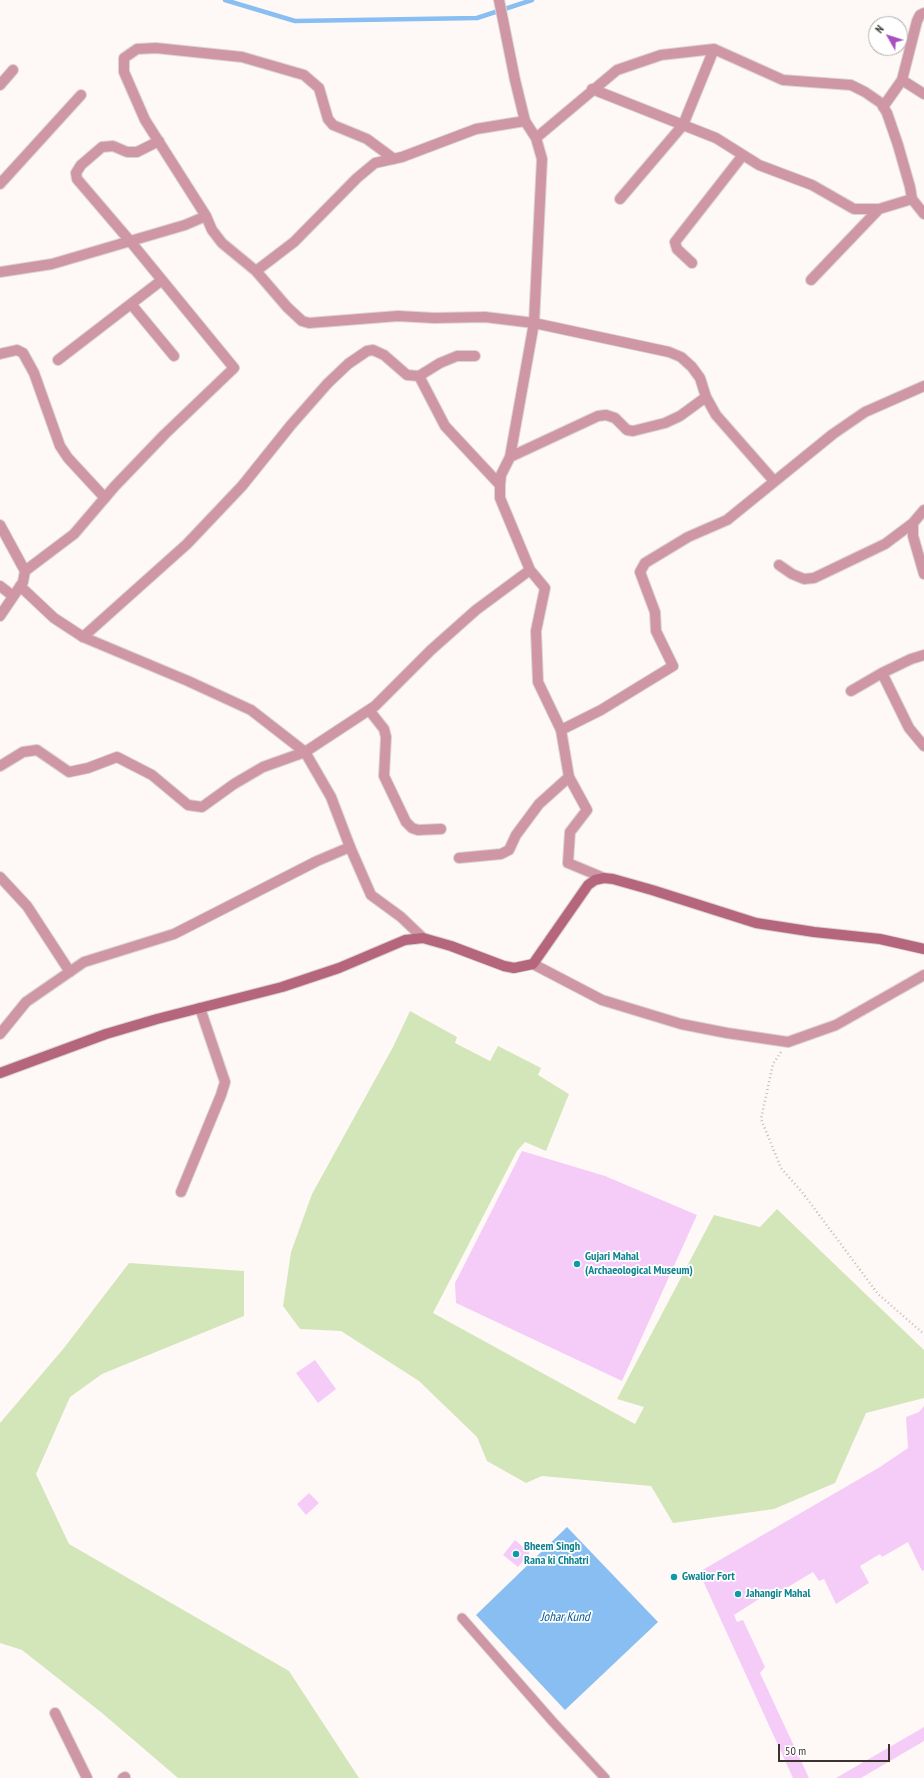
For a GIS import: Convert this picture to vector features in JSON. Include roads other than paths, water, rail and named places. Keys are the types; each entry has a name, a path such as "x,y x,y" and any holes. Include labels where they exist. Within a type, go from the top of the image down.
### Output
{"main road":[{"path":"0,1073 106,1034 157,1019 282,987 339,968 405,940 423,938 451,946 504,966 514,968 533,964 588,885 596,880 604,878 613,879 652,890 756,923 814,932 880,939 924,949"}],"street":[{"path":"499,0 525,121 536,138 542,159 534,323 510,457 501,475 500,498 530,570 545,588 536,631 538,682 561,730 569,777 587,810 570,832 568,864 604,878"},
{"path":"883,107 902,80 917,21 920,15 924,13"},
{"path":"394,158 367,139 333,125 328,119 319,88 304,75 242,56 156,48 137,50 124,58 124,72 146,120 206,216 212,230 222,243 256,271 287,307 302,321 309,323 398,316 434,318 485,317 534,323 669,352 681,357 692,367 700,378 706,397 716,414 774,481"},
{"path":"620,199 683,125 714,49"},
{"path":"536,138 592,89 617,70 661,55 714,49 783,80 851,86 865,92 881,103 887,113 904,166 912,199 924,214"},
{"path":"0,84 13,70"},
{"path":"902,80 924,94"},
{"path":"592,89 716,138 766,168 812,185 854,209 879,209 912,199"},
{"path":"0,184 81,95"},
{"path":"256,271 294,242 357,178 375,162 394,158 476,129 525,121"},
{"path":"25,571 74,534 105,498 165,434 234,368 77,179 76,173 81,165 102,147 113,146 127,152 136,152 159,140"},
{"path":"692,263 677,249 675,242 743,155"},
{"path":"811,280 879,209"},
{"path":"0,272 52,264 185,224 206,216"},
{"path":"58,360 162,280"},
{"path":"131,304 174,356"},
{"path":"0,354 17,350 24,353 34,373 60,446 68,458 105,498"},
{"path":"82,637 187,544 242,486 291,425 348,364 367,350 373,350 384,355 407,375 419,376 440,363 457,356 475,356"},
{"path":"419,376 445,426 500,485"},
{"path":"561,730 601,710 672,666 656,631 655,612 640,572 645,563 688,537 727,520 833,434 865,412 924,386"},
{"path":"510,457 598,416 606,415 615,418 627,430 633,431 665,424 680,416 706,397"},
{"path":"779,565 804,580 814,578 885,544 913,523 924,510"},
{"path":"913,523 913,536 924,574"},
{"path":"0,525 25,571 23,582 0,616"},
{"path":"0,766 23,752 37,750 69,772 88,768 117,757 152,775 188,805 202,807 234,784 263,767 305,752 369,710 476,610 530,570"},
{"path":"0,586 14,596"},
{"path":"20,586 54,618 82,637 188,680 251,710 305,752 331,796 350,847 371,895 401,917 423,938"},
{"path":"851,691 882,673 911,659 924,655"},
{"path":"882,673 910,728 924,746"},
{"path":"369,710 384,729 386,737 384,776 406,822 412,828 418,830 441,829"},
{"path":"459,858 501,854 508,850 516,835 539,804 569,777"},
{"path":"0,1034 26,1002 84,962 174,934 316,861 350,847"},
{"path":"0,877 26,906 70,972"},
{"path":"533,964 602,1000 681,1024 788,1042 836,1025 924,975"},
{"path":"181,1192 225,1082 200,1008"},
{"path":"55,1713 87,1778"}],"lane":[{"path":"462,1618 553,1722 605,1778"}],"water":[{"name":"Johar Kund","path":"567,1527 658,1622 565,1710 476,1615"}],"waterway":[{"path":"225,0 295,21 477,18 532,0"}],"place":[{"name":"Gujari Mahal (Archaeological Museum)","path":"577,1264"},
{"name":"Bheem Singh Rana ki Chhatri","path":"516,1554"},
{"name":"Gwalior Fort","path":"674,1577"},
{"name":"Jahangir Mahal","path":"738,1594"}]}
